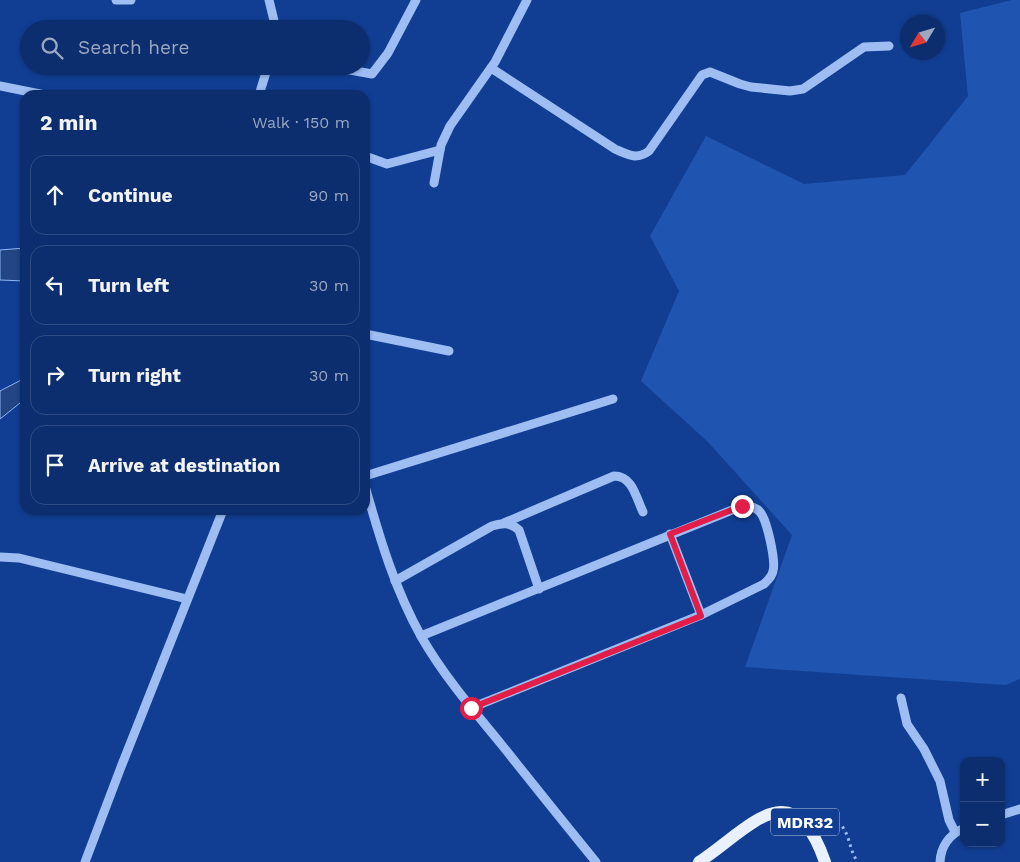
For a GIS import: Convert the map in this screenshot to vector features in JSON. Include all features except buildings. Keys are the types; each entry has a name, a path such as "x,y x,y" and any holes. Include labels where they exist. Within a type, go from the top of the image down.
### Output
{"main road":[{"name":"MDR32","path":"698,862 763,816 778,812 790,813 808,825 815,836 825,862"}],"street":[{"path":"116,0 131,0"},
{"path":"269,0 274,20"},
{"path":"370,74 372,74 401,32 416,0"},
{"path":"434,183 440,150 450,126 491,68 527,0"},
{"path":"491,68 615,149 631,156 642,156 649,150 702,75 710,72 752,87 790,90 803,89 864,47 889,46"},
{"path":"261,90 265,75"},
{"path":"0,86 20,90"},
{"path":"370,158 388,164 440,150"},
{"path":"370,335 449,351"},
{"path":"370,474 613,399"},
{"path":"394,581 492,526 504,523 614,476 621,476 629,481 643,512"},
{"path":"370,504 394,581 421,636 471,708 596,862"},
{"path":"421,636 742,506 753,507 760,513 765,521 773,561 773,571 770,579 701,616 471,708"},
{"path":"85,862 221,515"},
{"path":"504,523 512,525 519,530 540,589"},
{"path":"670,534 701,616"},
{"path":"0,557 19,558 187,599"},
{"path":"901,698 907,724 924,749 940,782 949,820 960,830 944,844 940,862"},
{"path":"1005,814 1020,809"}],"path":[{"path":"815,836 828,826 841,825 846,831 852,854 858,862"}],"shaded area":[{"path":"1012,0 1020,0 1020,679 1006,685 745,667 792,535 708,442 641,381 679,291 650,236 706,136 804,184 905,175 968,96 960,13"},
{"path":"20,248 20,281 0,280 0,250"},
{"path":"20,381 20,403 0,419 0,391"}],"route":[{"path":"471,708 701,616 670,534 742,506"}]}
